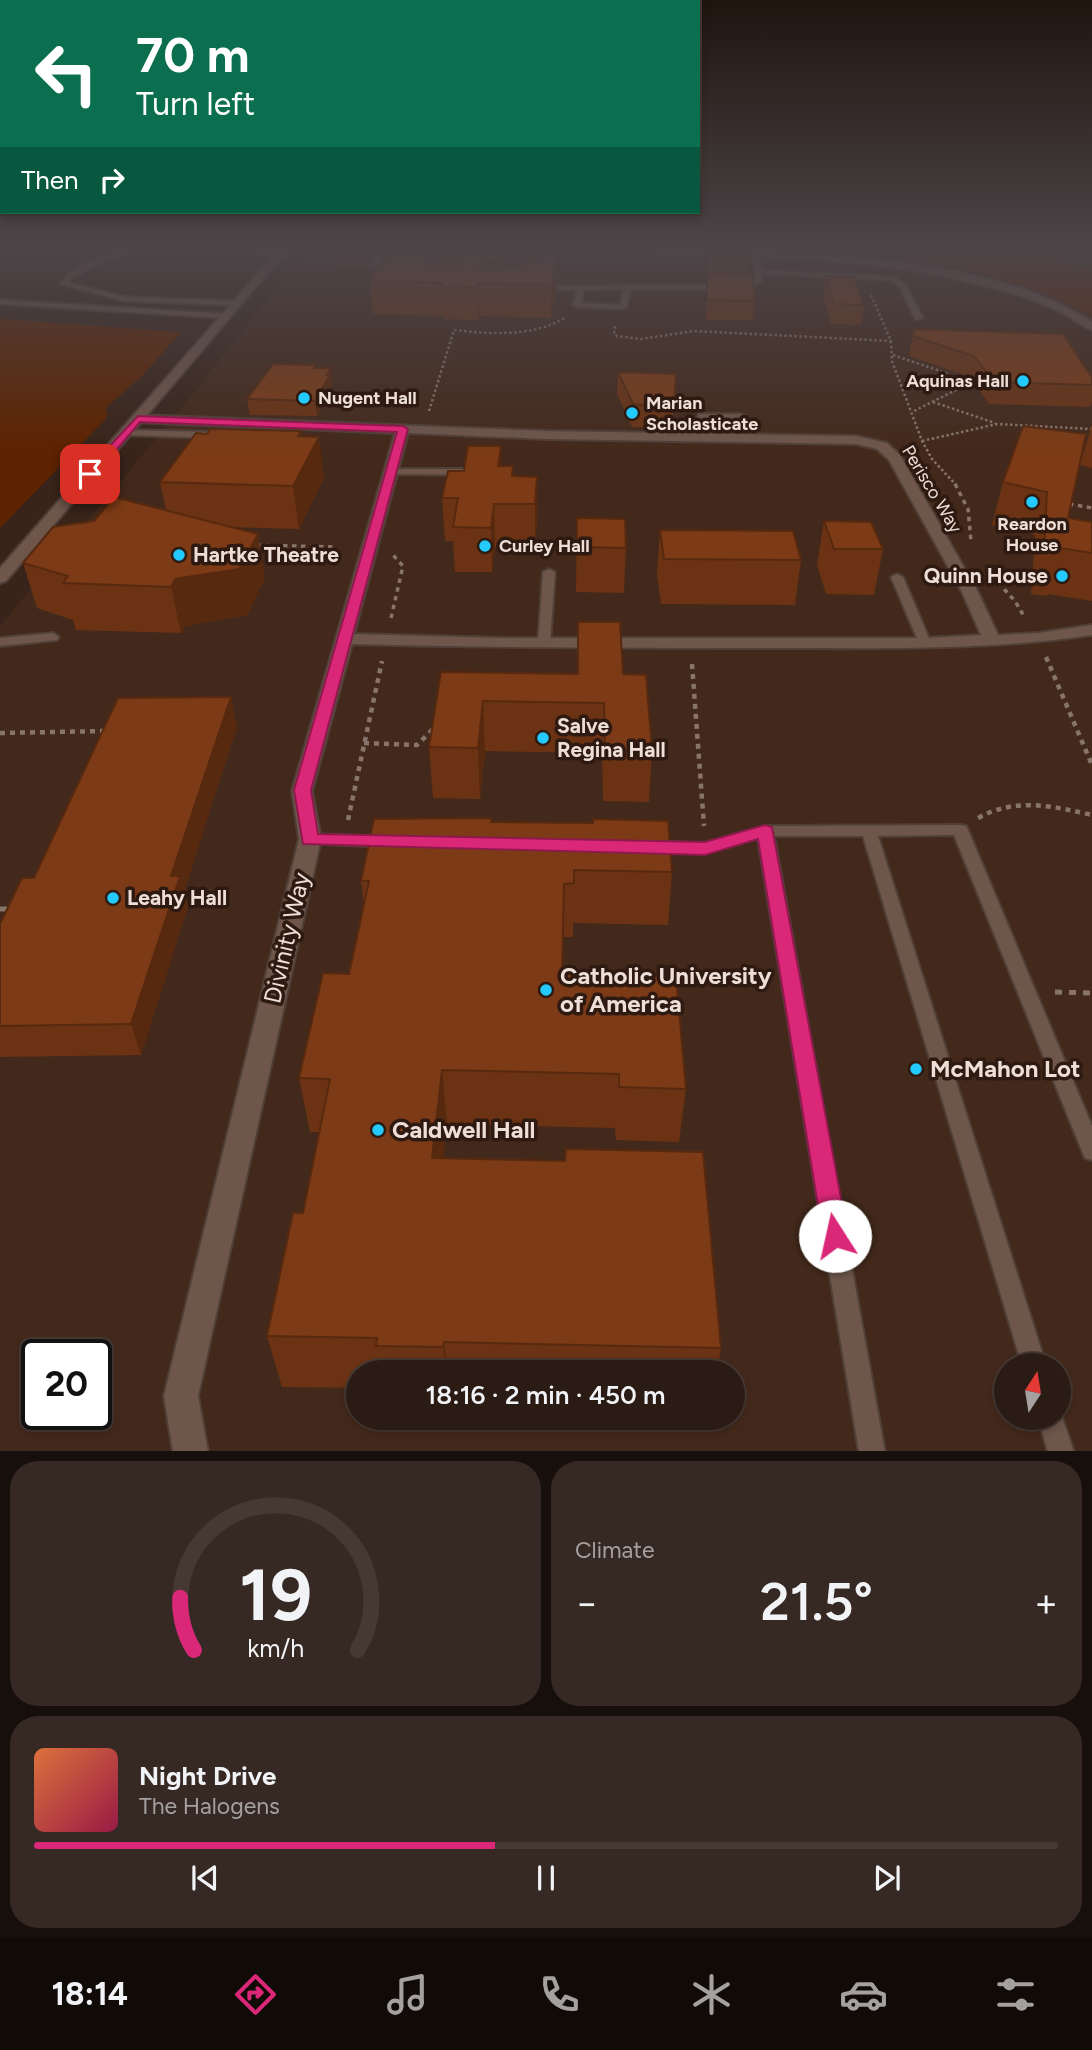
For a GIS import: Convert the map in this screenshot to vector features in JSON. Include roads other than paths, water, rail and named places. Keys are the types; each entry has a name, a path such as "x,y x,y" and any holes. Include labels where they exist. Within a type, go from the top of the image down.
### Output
{"street":[{"path":"0,578 226,316"},
{"path":"1076,316 1092,327"},
{"name":"Perisco Way","path":"138,419 856,440 882,446 895,458 970,592 992,640"},
{"name":"Divinity Way","path":"191,1451 181,1396 310,839 302,790 391,472 413,429"},
{"path":"344,639 544,643 925,643 1038,638 1092,630"}],"lane":[{"path":"221,316 226,316"},
{"path":"687,437 698,426 702,416 741,417"},
{"path":"126,433 219,435"},
{"path":"391,472 476,473"},
{"path":"544,643 549,572"},
{"path":"897,578 925,643"},
{"path":"0,642 53,637"},
{"path":"636,847 705,848 765,831 960,830 1092,1151"},
{"path":"765,831 872,1451"},
{"path":"869,831 1030,1353"},
{"path":"310,839 400,842"},
{"path":"1054,1430 1060,1451"}],"place":[{"name":"Aquinas Hall","path":"1023,381"},
{"name":"Nugent Hall","path":"304,398"},
{"name":"Marian Scholasticate","path":"632,413"},
{"name":"Reardon House","path":"1032,502"},
{"name":"Curley Hall","path":"485,546"},
{"name":"Hartke Theatre","path":"179,555"},
{"name":"Quinn House","path":"1062,576"},
{"name":"Salve Regina Hall","path":"543,738"},
{"name":"Leahy Hall","path":"113,898"},
{"name":"Catholic University of America","path":"546,990"},
{"name":"McMahon Lot","path":"916,1069"},
{"name":"Caldwell Hall","path":"378,1130"}]}
